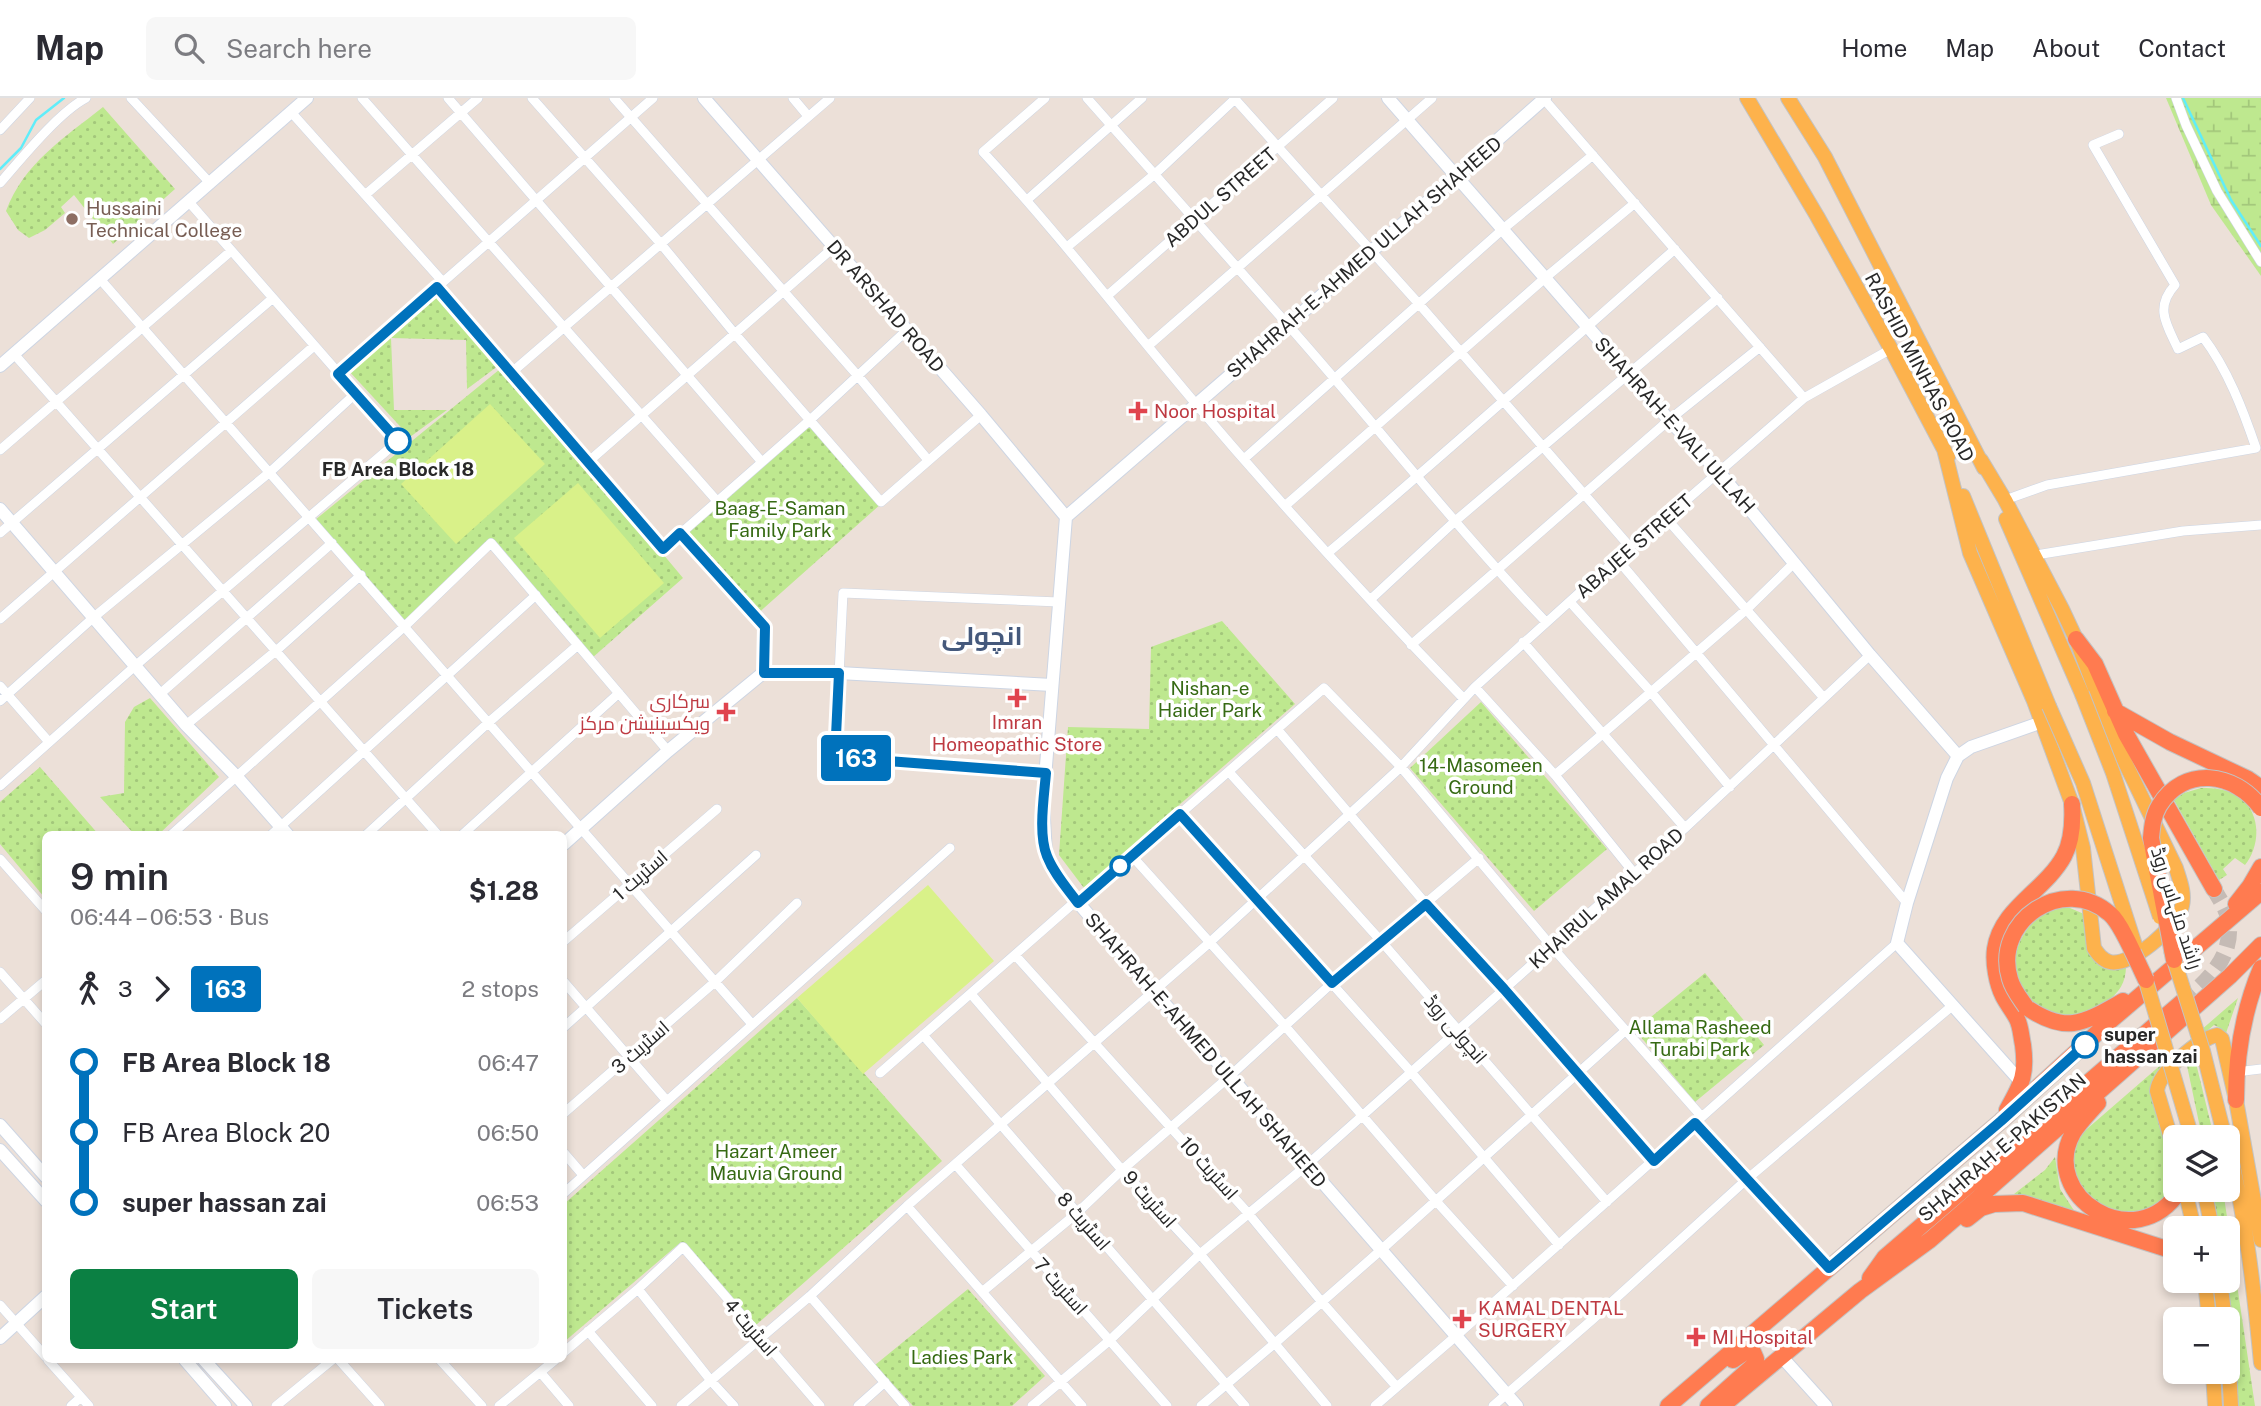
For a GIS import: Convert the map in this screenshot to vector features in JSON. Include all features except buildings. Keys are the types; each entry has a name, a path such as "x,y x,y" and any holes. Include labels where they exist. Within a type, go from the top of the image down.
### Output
{"highway":[{"path":"2076,639 2095,664 2126,734 2214,890"},
{"path":"2115,711 2261,788"},
{"path":"2174,960 2151,838 2158,808 2167,796 2180,786 2209,778 2226,780 2241,787 2261,808"},
{"path":"2001,1121 2021,1083 2025,1066 2020,1024 2001,993 1995,948 2004,925 2014,910 2053,873 2065,855 2073,825 2072,804"},
{"path":"2208,939 2250,886 2261,867"},
{"name":"SHAHRAH-E-PAKISTAN","path":"1673,1401 2001,1121 2154,979 2208,939 2261,892"},
{"path":"2062,898 2084,900 2102,907 2113,916 2154,979 2086,1022 2064,1023 2042,1018 2026,1007 2009,978 2009,942 2017,926 2029,913 2045,903 2062,898"},
{"name":"SHAHRAH-E-PAKISTAN","path":"1860,1291 1930,1240 2230,976 2261,945"},
{"path":"2236,1100 2240,1037 2261,968"},
{"path":"1722,1406 1860,1291 1885,1257 2182,1002"},
{"path":"2138,1056 2072,1135 2067,1151 2067,1168 2072,1185 2085,1204 2100,1214 2121,1221 2143,1219 2160,1212 2171,1202"},
{"path":"2181,1096 2187,1125"},
{"path":"1930,1240 1981,1208 1994,1204 2023,1203 2163,1248"},
{"path":"1673,1401 1699,1388 1743,1351 1753,1352 1756,1359 1754,1365 1708,1406"}],"main road":[{"name":"RASHID MINHAS ROAD","path":"1747,98 1817,216 1944,449 2083,783 2154,979"},
{"name":"RASHID MINHAS ROAD","path":"1788,98 1825,157 1981,460 2082,694"},
{"path":"1944,449 1970,553 2042,722 2072,804 2083,848 2094,948 2099,957 2109,962 2120,962 2139,953 2161,936 2176,919 2182,906 2182,887 2176,868 2118,748 2076,639 2036,555 1981,460"},
{"name":"راشد منہاس روڈ","path":"2082,694 2113,773 2174,960 2203,1051 2222,1125"},
{"path":"2154,979 2181,1096"},
{"path":"2167,1125 2157,1091 2158,1083 2165,1072 2207,1037 2217,1035 2221,1040 2256,1184 2261,1240"},
{"path":"2240,1202 2254,1289 2261,1363"},
{"path":"2214,1384 2215,1406"},
{"path":"2230,1384 2231,1406"}],"street":[{"path":"0,130 30,98"},
{"path":"0,183 38,140 78,102 86,98"},
{"path":"131,98 210,183"},
{"path":"0,366 307,98"},
{"path":"362,98 717,501"},
{"path":"449,98 762,461"},
{"path":"365,195 478,98"},
{"path":"532,98 661,244 881,502 981,415"},
{"path":"614,98 929,460"},
{"path":"338,374 653,98"},
{"name":"DR ARSHAD ROAD","path":"704,98 981,415 1066,517"},
{"path":"793,98 808,116"},
{"path":"511,373 830,98"},
{"path":"1045,98 983,152 1067,247 1196,404 1411,645 1464,699"},
{"path":"1087,98 1289,325 1454,522 1546,622"},
{"path":"1027,200 1142,98"},
{"path":"1067,247 1155,174 1235,98 1630,547"},
{"name":"ABDUL STREET","path":"1107,296 1333,98"},
{"name":"SHAHRAH-E-VALI ULLAH","path":"1388,98 1669,420 1719,472 1870,655 1958,756"},
{"path":"1148,346 1432,98"},
{"path":"1544,98 1804,398"},
{"name":"SHAHRAH-E-AHMED ULLAH SHAHEED","path":"1517,1406 1077,902 1053,870 1046,853 1043,803 1066,517 1289,325 1544,98"},
{"path":"2176,98 2217,191 2261,261"},
{"path":"291,112 365,195 511,373 663,549 810,420 907,330"},
{"path":"2005,499 2047,485 2259,448 2215,354 2203,337 2178,349 2173,338 2164,317 2163,304 2167,293 2175,285 2094,145 2119,134"},
{"path":"1245,458 1503,229 1593,155"},
{"path":"0,786 135,666 398,441 189,202"},
{"path":"1286,505 1545,278 1635,203"},
{"path":"588,462 834,247"},
{"path":"1329,552 1675,249"},
{"path":"0,450 231,251"},
{"path":"100,279 752,1024"},
{"path":"0,533 273,298"},
{"path":"1370,599 1454,522 1718,298"},
{"path":"0,619 314,346"},
{"path":"1411,645 1669,420 1760,347"},
{"name":"ABAJEE STREET","path":"681,1406 810,1296 907,1206 956,1166 1352,814 1401,767 1475,687 1630,547 1804,398 1891,349"},
{"path":"14,354 434,831"},
{"path":"4,697 94,617 270,472 355,394"},
{"path":"0,509 186,724 237,777 279,831"},
{"path":"1666,518 1824,698"},
{"path":"2036,555 2183,531 2261,525"},
{"path":"680,533 765,627 764,673"},
{"path":"160,694 332,542"},
{"path":"176,831 322,702 491,543 668,751"},
{"path":"1618,559 1907,903"},
{"path":"1555,775 1747,609 1794,563"},
{"path":"186,724 277,650 361,575"},
{"path":"1046,773 835,757 843,593 1059,602"},
{"path":"281,831 536,595"},
{"path":"1570,602 1651,692 1730,787"},
{"path":"1523,642 1685,828"},
{"path":"370,831 578,645"},
{"name":"KHAIRUL AMAL ROAD","path":"1032,1406 1110,1339 1200,1254 1307,1165 1685,828 1870,655"},
{"path":"567,841 668,751 764,673 839,673 1052,685"},
{"path":"0,686 4,697 50,742"},
{"path":"1475,687 1555,775 1634,873"},
{"path":"880,1073 1324,688 1401,767 1552,947 1626,1030 1746,1180 1829,1268"},
{"path":"466,831 619,693"},
{"path":"1375,1406 1897,943 1947,778 1958,756 1971,747 2042,722"},
{"path":"1277,729 1426,904 1654,1161"},
{"name":"انچولی روڈ","path":"1228,772 1381,941 1607,1202"},
{"name":"اسٹریٹ 1","path":"567,938 717,809"},
{"path":"1180,814 1411,1072 1559,1245"},
{"path":"567,1190 950,848"},
{"path":"567,1024 756,855"},
{"path":"1132,856 1513,1286"},
{"path":"982,1292 1077,1213 1332,983 1479,858"},
{"path":"0,859 42,906"},
{"name":"اسٹریٹ 3","path":"567,1110 716,981 797,903"},
{"path":"1897,943 2021,1083"},
{"name":"اسٹریٹ 10","path":"1016,955 1248,1213 1396,1386"},
{"path":"0,972 42,1019"},
{"path":"0,1019 42,983"},
{"path":"567,986 667,1101"},
{"name":"اسٹریٹ 9","path":"971,994 1122,1170 1200,1254 1327,1406"},
{"path":"1493,1406 1746,1180 1952,1006"},
{"path":"1200,1406 1274,1345 1626,1030"},
{"name":"اسٹریٹ 8","path":"923,1035 1245,1406"},
{"path":"2236,1072 2261,1069"},
{"path":"0,1125 42,1172"},
{"path":"0,1150 42,1197"},
{"path":"567,1156 583,1175"},
{"name":"اسٹریٹ 7","path":"956,1166 1167,1406"},
{"path":"907,1206 1082,1406"},
{"name":"اسٹریٹ 4","path":"638,1289 683,1247 820,1406"},
{"path":"567,1348 638,1289 734,1406"},
{"path":"810,1296 905,1406"},
{"path":"0,1338 42,1300"},
{"path":"0,1305 42,1353"},
{"path":"588,1331 652,1406"},
{"path":"1781,1356 1826,1406"},
{"path":"51,1363 89,1406"},
{"path":"188,1363 225,1406"},
{"path":"207,1363 246,1406"},
{"path":"276,1406 328,1363"},
{"path":"342,1363 380,1406"},
{"path":"443,1363 482,1406"},
{"path":"499,1406 552,1363"},
{"path":"541,1373 569,1406"},
{"path":"858,1406 885,1382"},
{"path":"71,1406 81,1397"}],"green space":[{"path":"2166,98 2261,98 2261,276 2211,205"},
{"path":"103,107 175,189 113,244 74,195 61,207 65,213 45,230 29,238 18,230 6,211 14,194 34,165"},
{"path":"437,290 498,366 467,389 466,340 391,338 394,410 447,410 410,437 348,370"},
{"path":"505,365 683,578 592,658 491,544 405,626 315,520"},
{"path":"490,404 545,464 456,544 401,484"},
{"name":"Baag-E-Saman Family Park","path":"810,420 882,503 755,616 680,533"},
{"path":"578,483 664,583 600,638 514,538"},
{"name":"Nishan-e Haider Park","path":"1222,621 1295,704 1084,888 1059,855 1068,727 1149,729 1151,647"},
{"path":"150,698 219,777 162,831 131,831 100,797 124,793 125,722 134,707"},
{"name":"14-Masomeen Ground","path":"1481,702 1607,849 1534,911 1410,768"},
{"path":"40,767 96,831 42,831 42,894 0,844 0,802"},
{"path":"2201,788 2235,794 2246,803 2255,820 2256,839 2250,857 2245,865 2235,858 2223,869 2227,875 2219,880 2174,800 2184,793"},
{"path":"928,885 994,961 863,1074 797,998"},
{"path":"2070,908 2084,914 2088,945 2097,963 2114,970 2126,966 2118,991 2088,1014 2068,1017 2050,1013 2034,1003 2022,989 2016,971 2017,952 2033,922 2048,912"},
{"name":"Allama Rasheed Turabi Park","path":"1705,973 1764,1045 1695,1102 1635,1030"},
{"name":"Hazart Ameer Mauvia Ground","path":"797,998 942,1161 756,1325 681,1242 567,1339 567,1201"},
{"path":"2238,998 2225,1036 2220,1028 2214,1025 2158,1072 2153,1080 2152,1089 2163,1137 2161,1202 2143,1212 2107,1211 2079,1188 2072,1161 2080,1135"},
{"path":"2194,1055 2211,1125 2199,1125 2186,1061"},
{"path":"2055,1157 2060,1189 2075,1212 2014,1194 2045,1170"},
{"path":"2215,1202 2225,1202 2227,1216 2217,1216"},
{"name":"Ladies Park","path":"968,1289 1045,1376 1012,1406 913,1406 875,1365"},
{"path":"2227,1293 2238,1293 2255,1406 2238,1406 2240,1307 2229,1307"}],"waterway":[{"path":"0,169 21,148 36,120 64,98"},
{"path":"2183,98 2231,200 2261,246"}],"tunnel":[{"path":"2182,1002 2201,986 2217,967 2227,945 2227,915 2214,889"}],"bus line":[{"name":"163","path":"398,441 338,374 437,287 663,549 680,533 765,627 764,673 839,673 835,757 1046,773 1043,803 1046,853 1053,870 1078,903 1180,814 1332,983 1426,904 1654,1161 1695,1123 1829,1268 2001,1121 2085,1045"}],"place":[{"name":"Hussaini Technical College","path":"72,219"},
{"name":"Noor Hospital","path":"1138,411"},
{"name":"FB Area Block 18","path":"398,441"},
{"name":"Imran Homeopathic Store","path":"1017,698"},
{"name":"سرکاری ویکسینیشن مرکز","path":"726,712"},
{"name":"super hassan zai","path":"2085,1045"},
{"name":"KAMAL DENTAL SURGERY","path":"1462,1319"},
{"name":"MI Hospital","path":"1696,1337"}],"district":[{"name":"انچولی","path":"982,636"}]}
